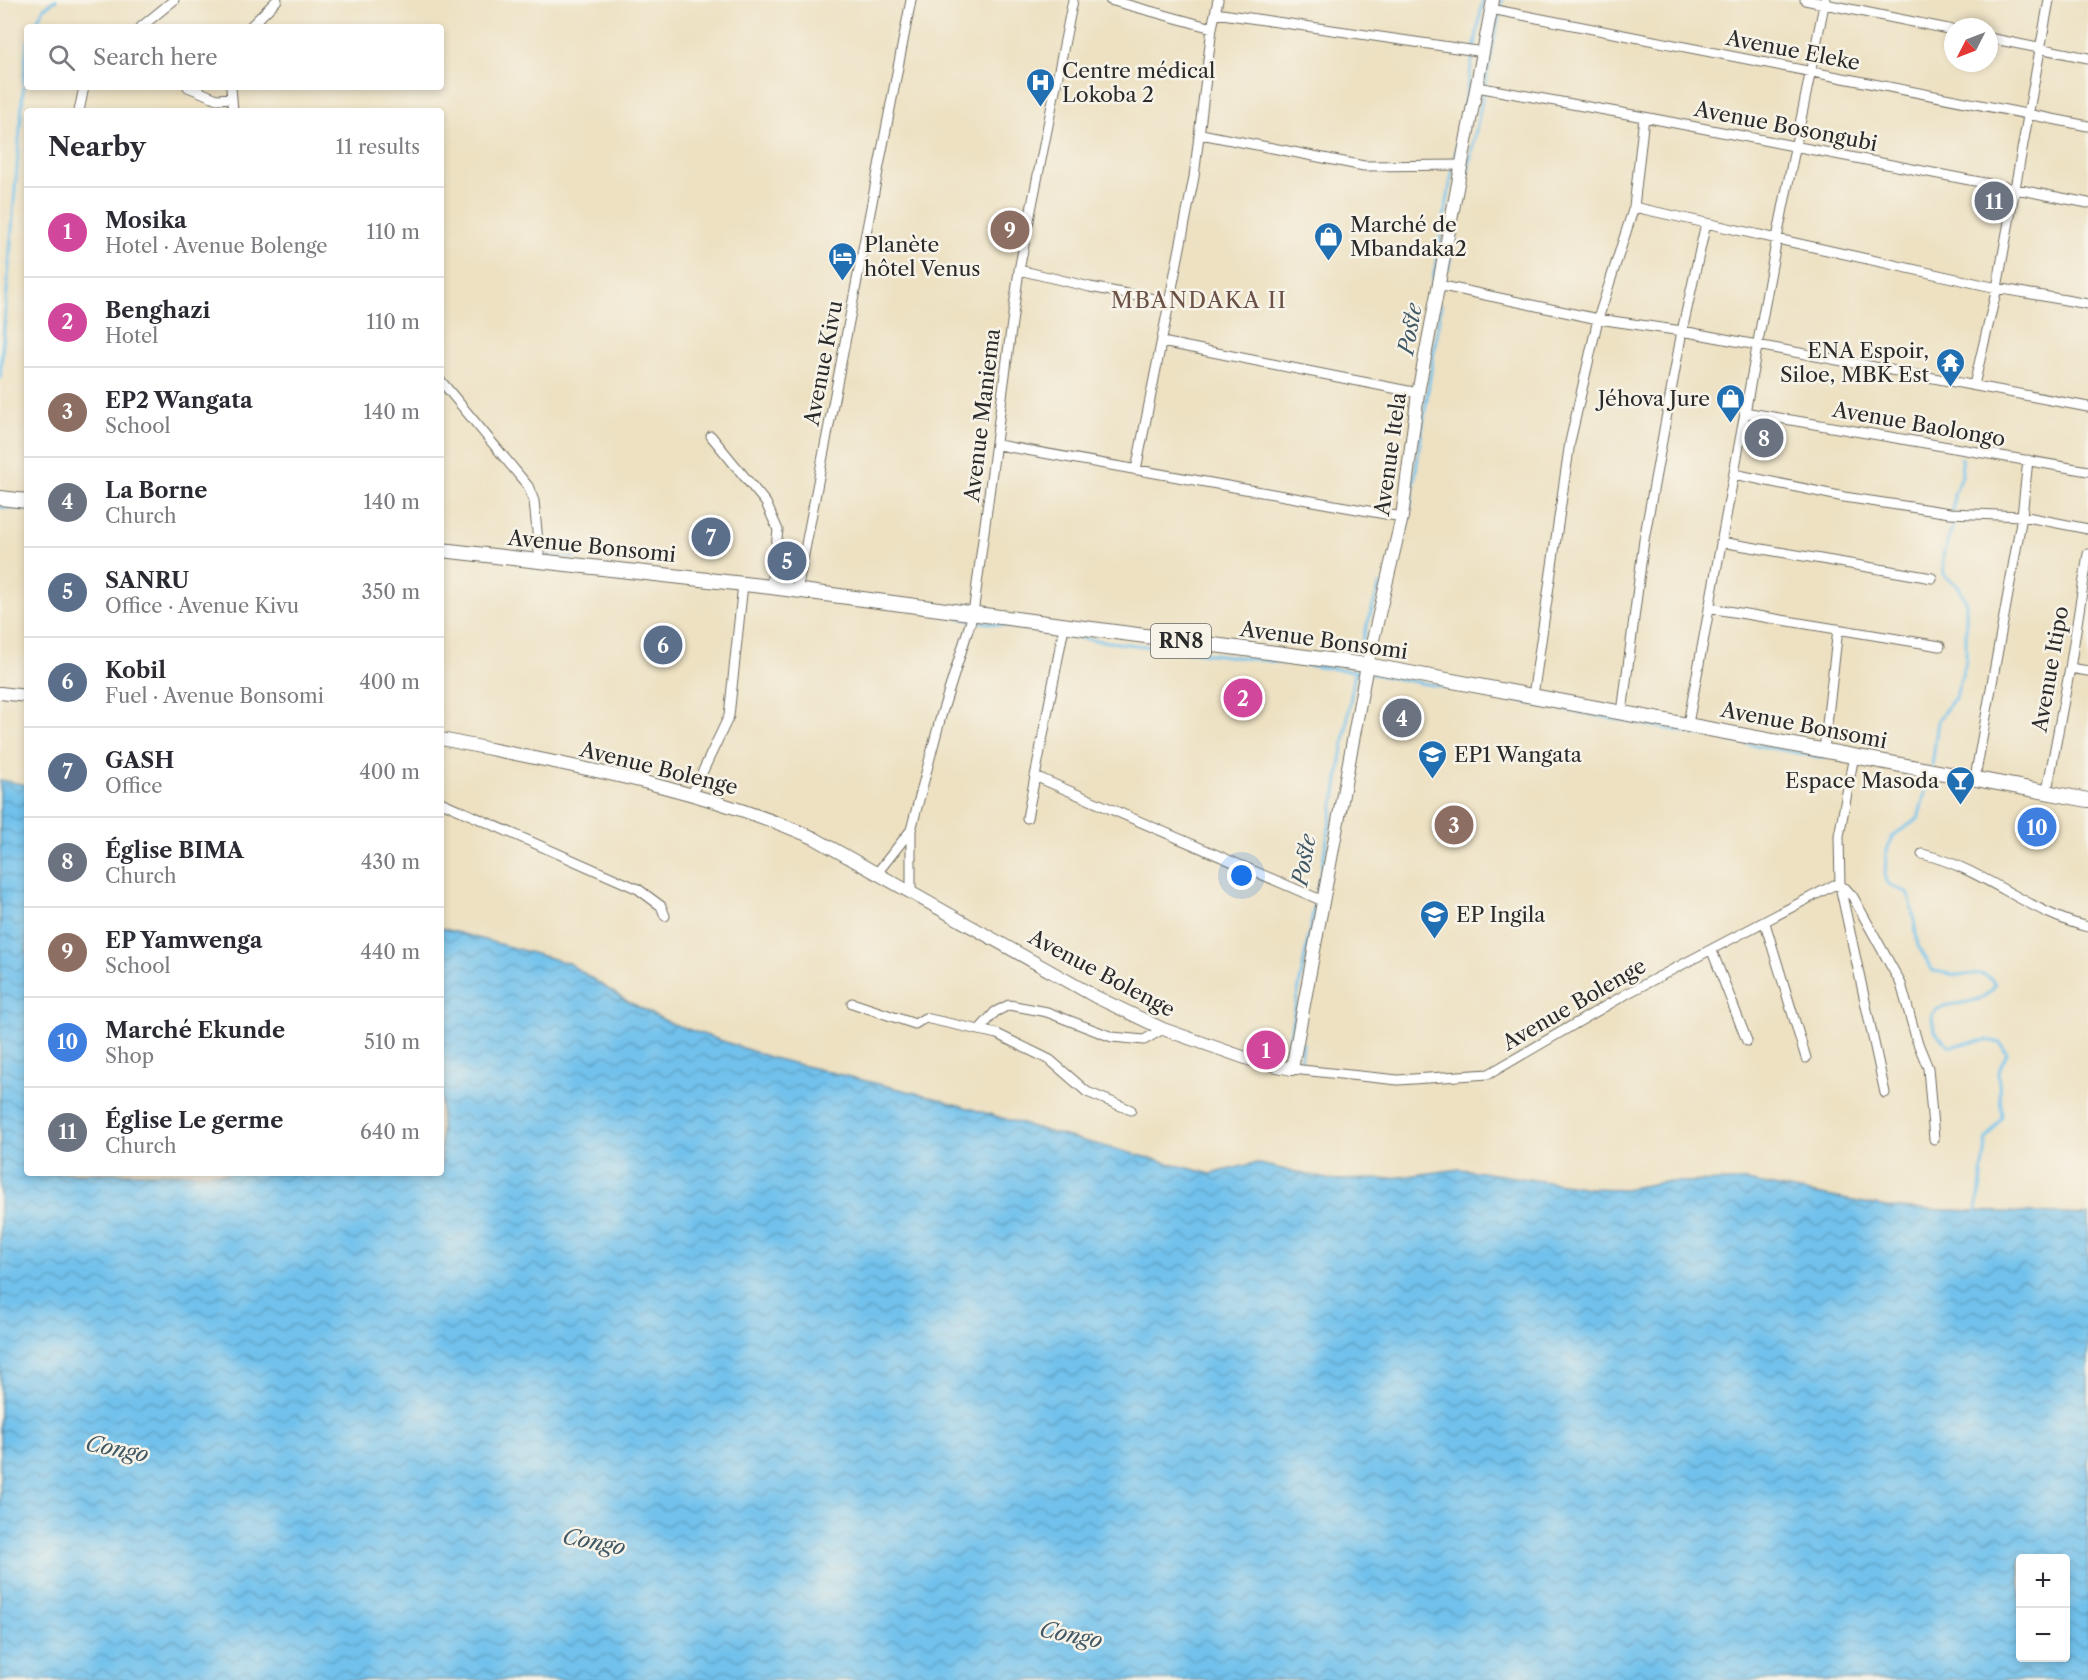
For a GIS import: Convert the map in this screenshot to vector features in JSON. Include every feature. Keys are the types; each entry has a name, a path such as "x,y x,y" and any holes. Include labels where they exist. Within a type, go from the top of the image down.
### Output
{"main road":[{"path":"4,499 24,501"},
{"name":"Avenue Bonsomi","path":"444,550 771,587 1367,665 2088,800"}],"street":[{"path":"145,24 174,0"},
{"path":"253,24 277,0"},
{"name":"Avenue Kivu","path":"797,591 911,0"},
{"name":"Avenue Maniema","path":"911,830 941,716 973,614 998,445 1018,270 1073,0"},
{"path":"1110,0 1137,4 1212,28"},
{"path":"1136,470 1201,134 1212,28 1218,0"},
{"path":"1805,0 1944,28"},
{"path":"1974,385 1996,288 2049,0"},
{"path":"1688,724 1744,412 1824,2"},
{"name":"Avenue Eleke","path":"1492,4 1809,73 2027,112 2088,126"},
{"name":"Avenue Itela","path":"1292,1069 1367,665 1402,517 1418,393 1492,4"},
{"path":"1215,13 1484,52"},
{"path":"1998,40 2088,58"},
{"name":"Avenue Bosongubi","path":"1477,87 2088,202"},
{"path":"80,108 83,90"},
{"path":"195,90 217,99 231,98"},
{"path":"231,90 233,108"},
{"path":"1533,696 1570,441 1598,319 1634,207 1644,117"},
{"path":"1201,134 1364,166 1463,165"},
{"path":"1634,207 1996,288 2088,304"},
{"path":"1622,712 1644,540 1682,331 1706,223"},
{"path":"1018,270 1090,287 1170,302"},
{"path":"1438,285 1598,319 1682,331 2088,407"},
{"path":"1162,342 1418,393"},
{"path":"444,385 528,486 534,501 540,561"},
{"name":"Avenue Baolongo","path":"1744,412 2088,471"},
{"path":"711,436 766,503 778,530 771,587"},
{"path":"998,445 1402,517"},
{"path":"1975,778 2022,516 2028,460"},
{"path":"1734,474 1856,499 1950,513 2022,516 2088,529"},
{"path":"1721,542 1932,579"},
{"name":"Avenue Itipo","path":"2047,791 2084,597 2088,554"},
{"path":"692,794 729,716 743,584"},
{"path":"1709,608 1940,646"},
{"path":"1027,818 1037,777 1064,627"},
{"path":"1824,750 1838,629"},
{"path":"2070,668 2088,671"},
{"path":"0,693 24,696"},
{"name":"Avenue Bolenge","path":"444,740 692,794 735,806 775,821 814,838 911,891 1096,997 1163,1029 1257,1062 1292,1069 1398,1080 1489,1074 1628,993 1712,951 1834,885 1840,886"},
{"path":"1854,755 1839,836 1840,886 1885,1093"},
{"path":"1037,777 1323,901"},
{"path":"444,803 638,889 661,906 665,916"},
{"path":"877,873 911,830"},
{"path":"911,830 911,891"},
{"path":"1922,854 1957,866 2061,921 2088,927"},
{"path":"1840,886 1853,897 1900,984 1917,1041 1929,1068 1934,1139"},
{"path":"1765,923 1806,1058"},
{"path":"1712,951 1747,1041"},
{"path":"852,1003 915,1024 925,1018 997,1034 1050,1060 1087,1092 1131,1110"},
{"path":"979,1029 995,1012 1009,1005 1047,1012 1112,1037 1144,1040 1163,1029"}],"water":[{"name":"Congo","path":"0,780 24,784 24,1176 444,1176 444,929 568,963 625,1000 670,1023 772,1058 928,1096 1053,1133 1211,1174 1255,1163 1331,1180 1385,1179 1460,1169 1589,1188 1625,1189 1663,1182 1746,1181 1891,1208 2088,1215 2088,1680 0,1680"}],"waterway":[{"path":"36,24 44,8 56,0"},
{"name":"Poste","path":"1427,314 1483,0"},
{"path":"1448,269 1502,0"},
{"path":"0,378 24,78"},
{"path":"1397,564 1408,521 1441,305"},
{"path":"1932,767 1938,720 1956,696 1966,661 1966,602 1959,587 1944,575 1943,555 1952,528 1954,494 1962,476 1961,458"},
{"path":"0,507 24,509"},
{"path":"514,551 576,558"},
{"name":"Poste","path":"1356,660 1380,584"},
{"path":"958,618 1093,640 1362,672"},
{"name":"Poste","path":"1286,1056 1336,792 1355,671"},
{"path":"1368,673 1825,758"},
{"path":"1930,773 1918,819 1892,836 1886,854 1885,879 1887,883 1907,893 1911,902 1918,946 1933,971 1958,975 1981,974 1989,977 1995,985 1980,998 1946,1006 1932,1014 1936,1033 1950,1046 1987,1040 2000,1043 2007,1053 1998,1072 2002,1117 1987,1138 1977,1211"},
{"path":"1301,1059 1303,1043"}],"place":[{"name":"Centre médical Lokoba 2","path":"1041,108"},
{"name":"Église Le germe","path":"1994,201"},
{"name":"EP Yamwenga","path":"1010,230"},
{"name":"Marché de Mbandaka2","path":"1329,262"},
{"name":"Planète hôtel Venus","path":"843,282"},
{"name":"ENA Espoir, Siloe, MBK Est","path":"1950,388"},
{"name":"Jéhova Jure","path":"1731,424"},
{"name":"Église BIMA","path":"1764,438"},
{"name":"GASH","path":"711,537"},
{"name":"SANRU","path":"787,561"},
{"name":"Kobil","path":"663,645"},
{"name":"Benghazi","path":"1243,698"},
{"name":"La Borne","path":"1402,718"},
{"name":"EP1 Wangata","path":"1433,780"},
{"name":"Espace Masoda","path":"1960,806"},
{"name":"EP2 Wangata","path":"1454,825"},
{"name":"Marché Ekunde","path":"2037,827"},
{"name":"EP Ingila","path":"1435,940"},
{"name":"Mosika","path":"1266,1050"}],"district":[{"name":"MBANDAKA II","path":"1199,300"}]}
